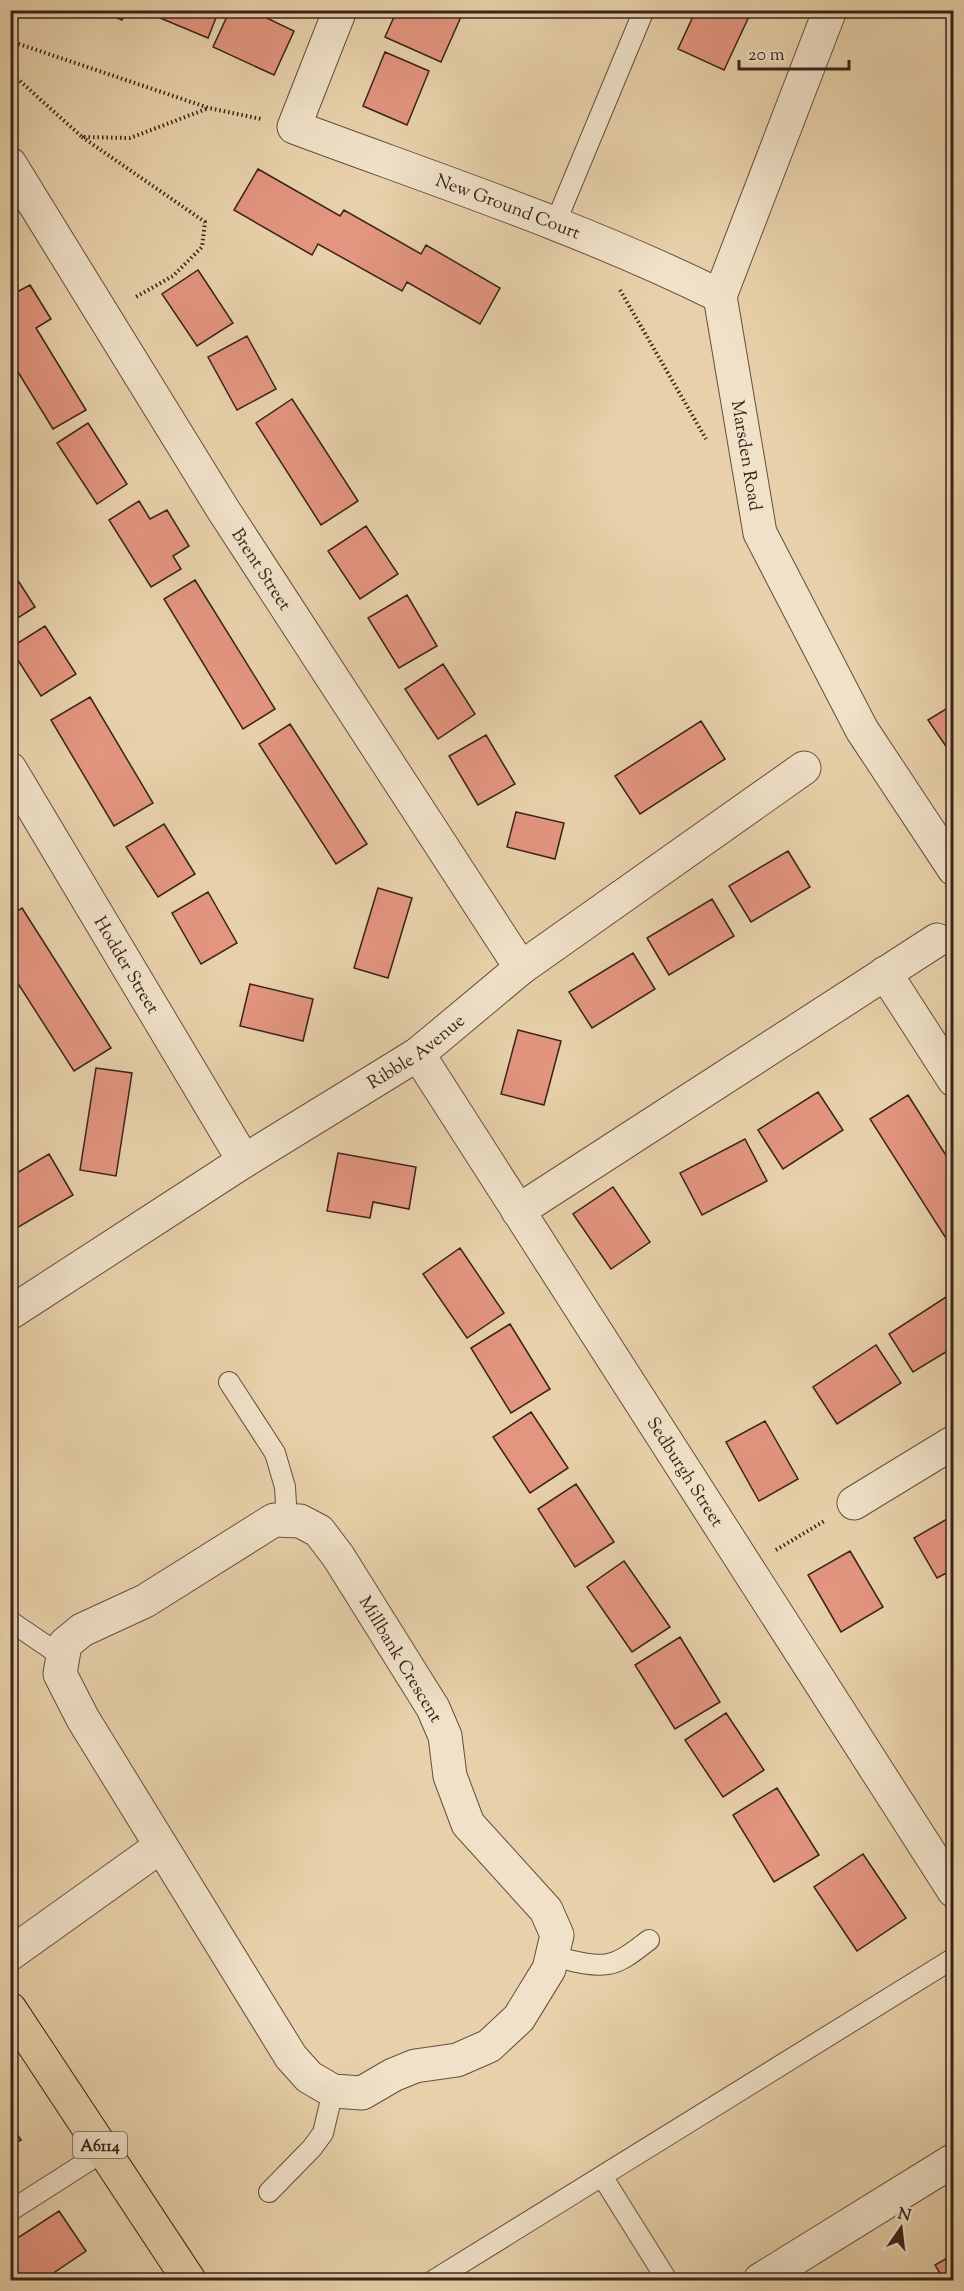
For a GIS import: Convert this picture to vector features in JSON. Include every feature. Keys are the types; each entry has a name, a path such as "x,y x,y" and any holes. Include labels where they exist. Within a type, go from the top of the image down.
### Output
{"highway":[{"name":"A6114","path":"14,2024 104,2151 178,2276"}],"street":[{"name":"Marsden Road","path":"830,10 720,296 744,451 760,533 862,730 954,869"},
{"path":"294,127 335,12"},
{"name":"New Ground Court","path":"294,127 555,224 681,276 720,296"},
{"name":"Brent Street","path":"10,164 222,508 521,968"},
{"name":"Ribble Avenue","path":"10,1313 244,1161 418,1054 521,968 804,768"},
{"name":"Hodder Street","path":"10,769 244,1161"},
{"path":"518,1211 937,939"},
{"path":"885,973 954,1080"},
{"name":"Sedburgh Street","path":"418,1054 954,1891"},
{"path":"854,1503 954,1442"},
{"path":"63,1657 65,1644 82,1630 145,1601 274,1520 286,1521"},
{"name":"Millbank Crescent","path":"63,1657 60,1674 83,1719 291,2056 309,2077 333,2091 362,2093 393,2075 416,2066 457,2060 489,2046 519,2018 549,1969 557,1935 546,1910 468,1824 450,1776 446,1736 433,1708 338,1556 319,1531 300,1521 286,1521"},
{"path":"10,1954 161,1846"},
{"path":"763,2280 954,2160"}],"lane":[{"path":"555,224 644,10"},
{"path":"229,1382 275,1453 285,1486 286,1521"},
{"path":"10,1620 63,1657"},
{"path":"552,1956 591,1964 609,1964 618,1961 649,1940"},
{"path":"434,2280 954,1958"},
{"path":"269,2192 312,2148 323,2133 333,2091"},
{"path":"10,2211 104,2151"},
{"path":"602,2176 667,2280"}],"path":[{"path":"10,41 209,108 294,127"},
{"path":"10,72 82,137 205,222 202,247 173,276 104,315"},
{"path":"82,137 130,138 209,108"},
{"path":"592,240 707,442"},
{"path":"747,1568 854,1503"}],"building":[{"path":"98,10 126,10 122,20"},
{"path":"141,10 219,10 208,38"},
{"path":"230,10 250,10 294,31 274,75 213,47"},
{"path":"397,10 409,10 414,13 415,10 464,10 441,62 385,37"},
{"path":"696,10 752,10 724,70 678,49"},
{"path":"385,52 429,71 407,125 363,106"},
{"path":"258,169 340,216 344,210 421,254 426,245 500,288 480,324 407,282 402,291 318,244 312,255 234,210"},
{"path":"198,270 233,323 197,346 162,294"},
{"path":"30,285 51,319 36,328 86,410 53,429 10,359 10,287 15,293"},
{"path":"247,336 276,389 237,410 208,357"},
{"path":"292,399 358,501 321,525 256,423"},
{"path":"88,423 127,484 97,504 57,443"},
{"path":"139,501 150,519 167,510 189,546 173,556 181,569 151,587 109,520"},
{"path":"366,526 398,574 360,599 328,551"},
{"path":"10,568 35,607 10,623"},
{"path":"195,580 275,709 243,729 164,599"},
{"path":"407,595 437,646 399,668 368,618"},
{"path":"45,626 76,674 41,696 10,648"},
{"path":"443,664 475,714 438,739 405,689"},
{"path":"90,697 153,803 114,826 51,720"},
{"path":"954,704 954,758 928,720"},
{"path":"701,721 725,759 640,814 615,776"},
{"path":"290,724 367,844 336,864 259,744"},
{"path":"486,735 515,784 478,805 449,756"},
{"path":"516,812 564,823 555,859 507,847"},
{"path":"164,824 195,874 158,897 126,847"},
{"path":"788,851 810,887 751,922 729,886"},
{"path":"378,888 412,898 388,978 354,968"},
{"path":"208,892 237,943 201,964 172,913"},
{"path":"712,899 734,936 669,975 647,938"},
{"path":"22,908 111,1048 74,1071 10,971 10,916"},
{"path":"633,953 655,989 592,1028 569,992"},
{"path":"250,984 313,999 303,1041 240,1026"},
{"path":"518,1030 561,1041 544,1105 501,1094"},
{"path":"96,1068 132,1073 116,1176 80,1170"},
{"path":"818,1092 843,1130 783,1169 758,1130"},
{"path":"908,1095 954,1168 954,1251 870,1119"},
{"path":"745,1139 767,1181 702,1215 680,1173"},
{"path":"338,1153 416,1167 409,1209 373,1202 370,1218 327,1211"},
{"path":"49,1154 73,1195 10,1232 10,1177"},
{"path":"613,1187 650,1242 611,1269 573,1214"},
{"path":"460,1248 504,1313 467,1338 423,1274"},
{"path":"946,1297 954,1308 954,1347 913,1372 889,1334"},
{"path":"510,1324 550,1389 511,1413 471,1348"},
{"path":"876,1345 901,1383 837,1424 813,1387"},
{"path":"531,1412 568,1468 530,1493 493,1437"},
{"path":"765,1421 798,1479 759,1501 726,1442"},
{"path":"576,1484 614,1542 575,1567 538,1509"},
{"path":"954,1515 954,1569 937,1578 914,1538"},
{"path":"850,1551 883,1607 841,1632 808,1575"},
{"path":"624,1561 670,1627 632,1652 587,1587"},
{"path":"680,1637 720,1702 675,1729 635,1665"},
{"path":"726,1713 764,1770 723,1797 685,1740"},
{"path":"777,1788 819,1855 774,1882 733,1815"},
{"path":"863,1854 906,1918 857,1951 814,1887"},
{"path":"10,2124 21,2140 10,2146"},
{"path":"59,2211 86,2251 43,2280 10,2280 10,2243"},
{"path":"954,2254 954,2280 944,2280 935,2265"}]}
